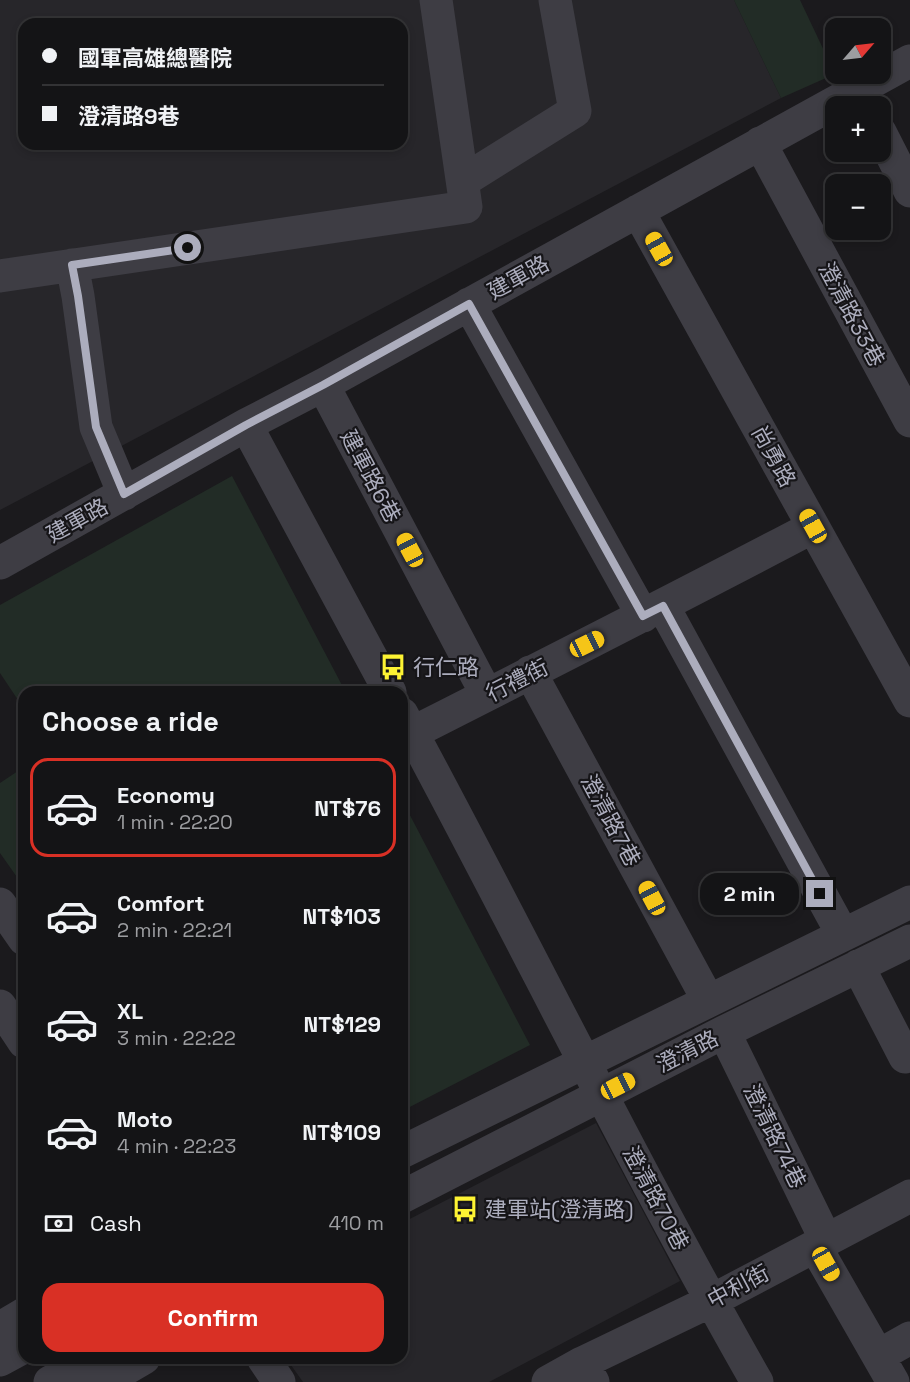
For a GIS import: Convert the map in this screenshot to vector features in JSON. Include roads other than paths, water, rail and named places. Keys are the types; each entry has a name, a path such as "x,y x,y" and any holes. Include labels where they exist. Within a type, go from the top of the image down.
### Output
{"street":[{"path":"0,276 466,207 436,0"},
{"path":"463,181 575,111 555,0"},
{"name":"建軍路","path":"866,96 910,61"},
{"name":"建軍路","path":"0,563 760,143 825,115"},
{"name":"澄清路33巷","path":"760,143 910,421"},
{"path":"891,153 910,190"},
{"name":"尚勇路","path":"638,211 910,701"},
{"path":"72,265 96,427 124,494"},
{"path":"469,304 843,935"},
{"name":"建軍路6巷","path":"323,385 487,695"},
{"path":"246,425 387,686"},
{"name":"行禮街","path":"408,724 487,695 653,611 813,526"},
{"name":"澄清路7巷","path":"531,672 708,1000"},
{"path":"408,726 602,1094"},
{"name":"澄清路","path":"408,1149 910,902"},
{"path":"0,903 18,930"},
{"name":"澄清路","path":"408,1194 724,1032 910,940"},
{"path":"858,966 904,1057"},
{"path":"0,1006 18,1033"},
{"name":"澄清路74巷","path":"724,1032 821,1243 885,1369"},
{"name":"澄清路70巷","path":"602,1094 711,1301 757,1382"},
{"name":"中利街","path":"548,1382 588,1373 711,1301 910,1196"},
{"path":"0,1328 18,1318"},
{"path":"885,1369 910,1338"},
{"path":"0,1360 18,1350"},
{"path":"50,1382 84,1364"},
{"path":"103,1382 134,1364"},
{"path":"267,1364 279,1382"}],"place":[{"name":"行仁路","path":"393,667"},
{"name":"建軍站(澄清路)","path":"465,1209"}]}
